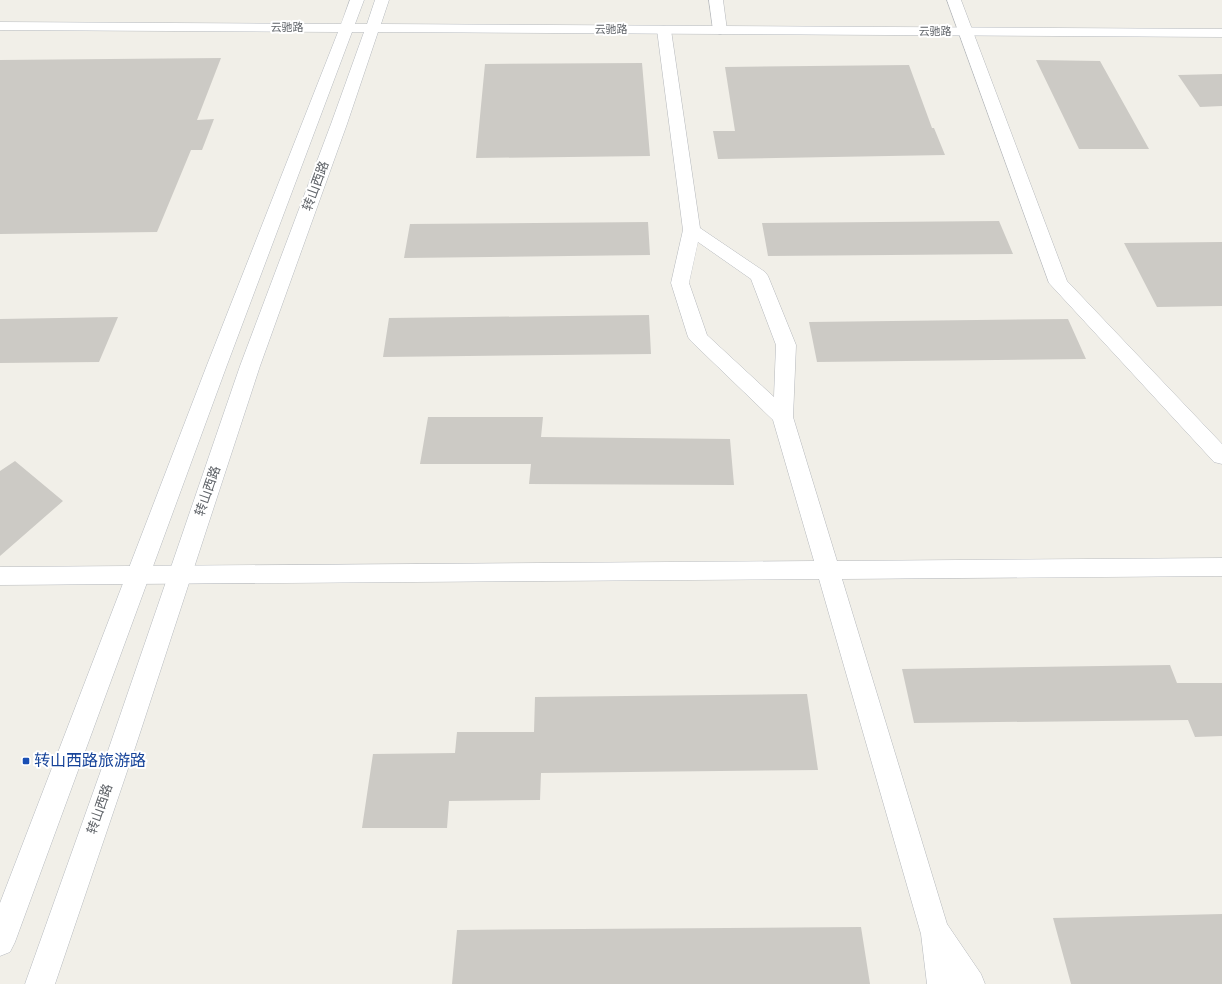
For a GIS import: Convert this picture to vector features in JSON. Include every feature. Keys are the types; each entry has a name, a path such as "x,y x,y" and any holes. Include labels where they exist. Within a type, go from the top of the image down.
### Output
{"street":[{"path":"0,942 274,215 323,92 357,0"},
{"name":"转山西路","path":"40,984 250,366 382,0"},
{"path":"716,0 720,30"},
{"path":"954,0 1058,283 1222,457"},
{"name":"云驰路","path":"0,26 1222,33"},
{"path":"664,30 692,230 680,283 698,337 783,417"},
{"path":"692,230 759,276 786,345 783,417 934,930 942,984"},
{"path":"0,576 1222,567"},
{"path":"934,930 970,984"}],"building":[{"path":"221,58 197,120 214,119 202,150 191,150 157,232 0,234 0,60"},
{"path":"1036,60 1100,61 1149,149 1079,149"},
{"path":"642,63 650,156 476,158 485,64"},
{"path":"909,65 932,128 934,128 945,155 718,159 713,131 735,131 725,67"},
{"path":"1222,74 1222,106 1200,107 1178,75"},
{"path":"999,221 1013,254 768,256 762,223"},
{"path":"648,222 650,255 404,258 410,224"},
{"path":"1222,242 1222,306 1157,307 1124,243"},
{"path":"649,315 651,354 383,357 389,318"},
{"path":"118,317 99,362 0,363 0,319"},
{"path":"1068,319 1086,359 817,362 809,322"},
{"path":"428,417 543,417 541,437 730,439 734,485 529,484 531,464 420,464"},
{"path":"15,461 63,501 0,556 0,471"},
{"path":"1170,665 1177,683 1222,683 1222,736 1195,737 1188,720 914,723 902,669"},
{"path":"807,694 818,770 541,773 540,800 449,801 447,828 362,828 373,754 455,753 457,732 534,732 535,697"},
{"path":"1222,914 1222,984 1071,984 1053,918"},
{"path":"861,927 870,984 452,984 457,930"}],"place":[{"name":"转山西路旅游路","path":"26,761"}]}
